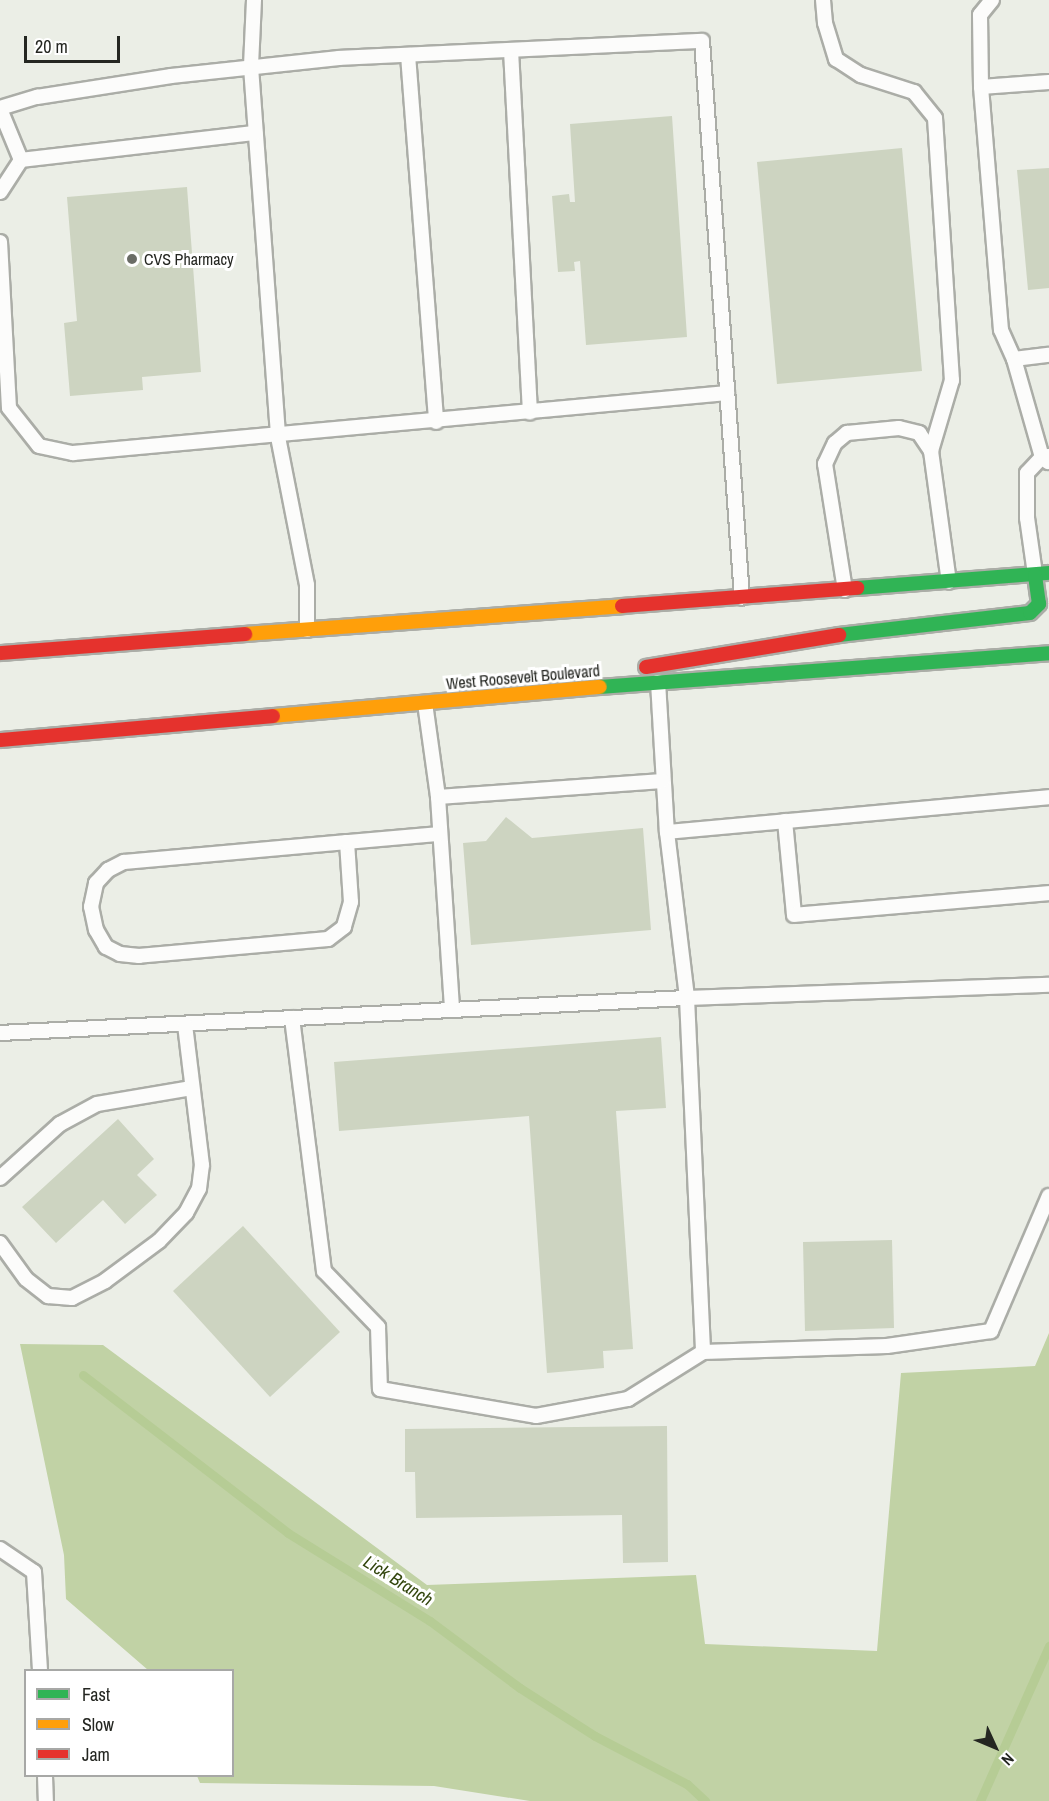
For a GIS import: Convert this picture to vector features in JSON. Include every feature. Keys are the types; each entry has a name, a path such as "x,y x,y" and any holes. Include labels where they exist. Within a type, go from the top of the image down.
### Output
{"highway":[{"path":"0,653 1042,574 1039,604 1030,613 887,627 694,656 558,691"},
{"name":"West Roosevelt Boulevard","path":"0,740 658,682 1049,653"}],"lane":[{"path":"254,0 251,68 278,437 307,585 307,630"},
{"path":"823,0 825,23 836,59 861,75 914,92 934,118 952,380 931,451 949,582"},
{"path":"992,0 980,15 981,87 1001,330 1014,359 1047,459 1027,473 1027,518 1042,574"},
{"path":"21,160 0,108 59,94 251,68 408,55 702,41 742,598"},
{"path":"511,50 530,413"},
{"path":"408,55 436,422"},
{"path":"981,87 1049,82"},
{"path":"21,160 255,133"},
{"path":"0,192 21,160"},
{"path":"0,242 9,408 39,447 73,453 172,442 278,437 728,393"},
{"path":"1014,359 1049,355"},
{"path":"845,590 825,464 835,442 847,433 899,428 919,433 931,451"},
{"path":"658,682 662,781 687,998 703,1352"},
{"path":"425,703 438,797 452,1010"},
{"path":"438,797 662,781"},
{"path":"667,832 1049,797"},
{"path":"785,821 794,915 1049,893"},
{"path":"346,842 351,902 344,927 328,939 139,956 106,946 96,930 91,907 96,883 108,870 124,862 346,842 439,834"},
{"path":"0,1033 687,998 1049,985"},
{"path":"292,1018 324,1271 378,1327 380,1389 536,1416 628,1399 703,1352 887,1346 991,1331 1049,1196"},
{"path":"0,1243 26,1279 48,1296 72,1298 105,1281 159,1241 186,1213 199,1189 202,1165 185,1024"},
{"path":"0,1178 60,1124 97,1104 192,1088"},
{"path":"0,1549 34,1572 40,1669"},
{"path":"45,1777 46,1801"}],"green space":[{"path":"1049,1333 1049,1801 530,1801 434,1786 200,1783 197,1777 234,1777 234,1669 147,1669 66,1599 64,1555 20,1344 103,1345 427,1585 696,1575 705,1644 877,1651 901,1373 1035,1366"}],"building":[{"path":"672,116 687,337 586,345 580,261 574,262 575,271 558,272 552,196 569,194 570,202 575,202 570,124"},
{"path":"902,148 922,371 777,384 757,162"},
{"path":"1049,168 1049,288 1028,290 1017,170"},
{"name":"CVS Pharmacy","path":"187,187 201,372 142,377 143,390 70,396 64,323 77,321 67,197"},
{"path":"506,817 532,838 643,828 651,930 471,945 463,843 486,841"},
{"path":"661,1037 666,1108 616,1111 633,1349 603,1351 604,1368 547,1373 529,1116 339,1131 334,1062"},
{"path":"118,1119 154,1159 137,1175 157,1195 125,1224 103,1200 56,1243 22,1207"},
{"path":"243,1226 340,1332 270,1397 173,1291"},
{"path":"892,1240 894,1328 805,1331 803,1242"},
{"path":"667,1426 668,1562 623,1563 622,1515 416,1518 415,1472 405,1472 405,1429"}],"waterway":[{"name":"Lick Branch","path":"83,1375 288,1533 430,1621 520,1688 595,1736 687,1784 705,1801"},
{"path":"980,1801 1049,1646"}],"traffic: fast":[{"path":"857,588 1049,573"},
{"path":"839,635 1030,613 1039,604 1035,575"},
{"path":"600,687 1049,653"}],"traffic: slow":[{"path":"245,634 622,606"},
{"path":"273,716 600,687"}],"traffic: jam":[{"path":"622,606 857,588"},
{"path":"0,653 245,634"},
{"path":"646,667 839,635"},
{"path":"0,740 273,716"}],"place":[{"name":"CVS Pharmacy","path":"132,259"}]}
